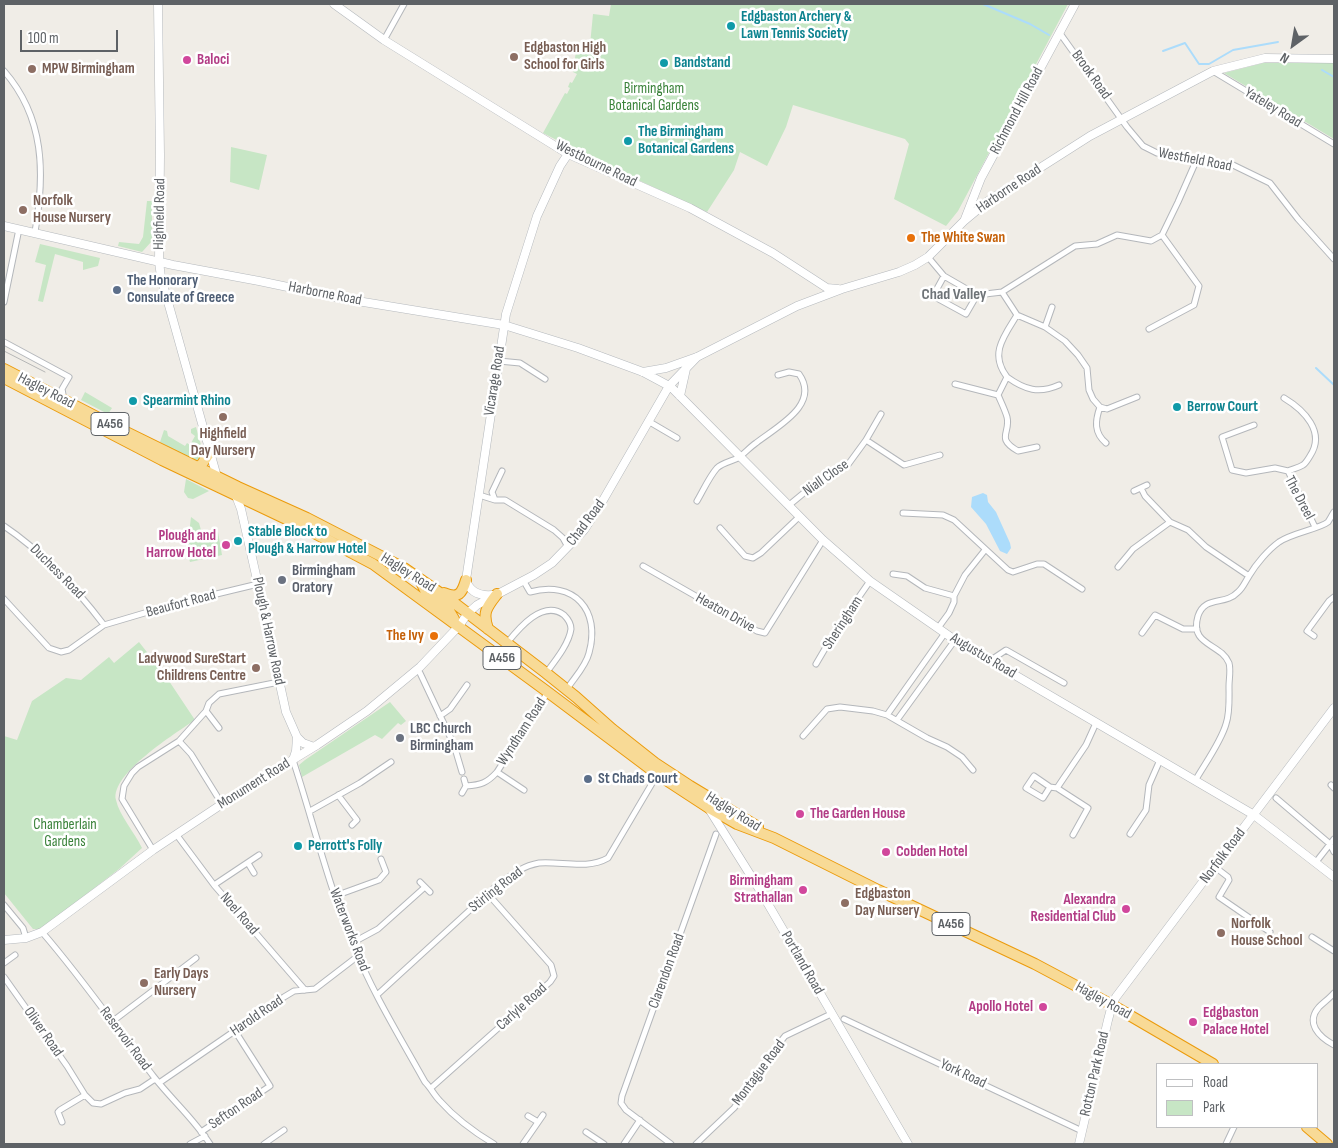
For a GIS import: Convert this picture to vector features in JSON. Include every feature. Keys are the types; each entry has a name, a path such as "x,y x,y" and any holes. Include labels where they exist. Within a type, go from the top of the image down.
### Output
{"highway":[{"name":"Hagley Road","path":"4,369 52,394 63,395 217,477 236,491"},
{"name":"Hagley Road","path":"4,378 162,460 307,518 376,559 420,579 468,613 567,689 628,743 690,786 743,817 774,838"},
{"path":"198,467 210,452"},
{"name":"Hagley Road","path":"376,559 459,626 657,774 709,808 737,824 774,838 878,890 1035,964 1112,1004 1211,1063"},
{"path":"420,579 426,592 448,609 459,626"},
{"path":"436,590 452,596 458,594 464,588 466,580"},
{"path":"488,629 484,618 487,608 497,594"},
{"path":"546,674 543,678 547,691"},
{"path":"1308,1128 1327,1144"}],"main road":[{"name":"Highfield Road","path":"158,4 160,155 158,262 217,477"},
{"name":"Westbourne Road","path":"334,4 384,40 568,154 690,208 773,253 826,292"},
{"name":"Richmond Hill Road","path":"964,221 981,178 1075,4"},
{"name":"Harborne Road","path":"643,372 666,368 697,357 771,318 826,292 899,272 928,257 964,221 988,201 1061,154 1212,71 1265,58 1334,59"},
{"name":"Vicarage Road","path":"466,580 504,325 537,216 560,166 568,154"},
{"name":"Harborne Road","path":"4,226 158,262 259,280 345,299 504,325 578,348 643,372 674,391 687,366 697,357"},
{"path":"674,391 687,366"},
{"name":"Chad Road","path":"468,613 477,605 552,563 584,530 665,393 674,391"},
{"name":"Augustus Road","path":"674,391 788,506 870,582 955,640 1254,815 1334,877"},
{"name":"Plough & Harrow Road","path":"236,491 286,712 297,737"},
{"path":"466,580 468,587 477,594 485,596 497,594"},
{"name":"Monument Road","path":"4,940 26,938 42,932 176,834 368,711 416,670 459,626 468,613"},
{"name":"Norfolk Road","path":"1112,1004 1334,708"},
{"path":"297,737 303,743 314,747"},
{"path":"293,760 297,737"},
{"name":"Portland Road","path":"690,786 709,808 908,1144"},
{"name":"Rotton Park Road","path":"1079,1144 1112,1004"}],"street":[{"path":"384,40 404,4"},
{"name":"Brook Road","path":"1059,32 1122,119"},
{"path":"4,71 24,102 34,124 39,146 42,174 35,232"},
{"name":"Yateley Road","path":"1212,71 1334,144"},
{"name":"Westfield Road","path":"1122,119 1143,146 1156,154 1233,165 1270,183 1298,219 1334,259"},
{"path":"928,257 944,276 977,295 1002,292 1076,246 1097,244 1117,235 1151,241 1162,234 1197,159"},
{"path":"4,302 19,229"},
{"path":"1149,329 1194,305 1199,286 1162,234"},
{"path":"944,276 933,296 966,314 977,295"},
{"path":"1002,292 1018,315 1045,327 1064,340 1078,355 1087,368 1089,390 1093,399 1100,407 1107,409 1137,397"},
{"path":"1045,327 1052,306"},
{"path":"1018,315 999,348 1002,370 1007,378 1016,384 1036,391 1048,390 1059,385"},
{"path":"4,342 69,377 63,395"},
{"path":"499,361 520,363 545,379"},
{"path":"697,501 718,467 739,457 792,416 803,400 804,382 799,374 789,372 778,375"},
{"path":"998,395 1007,378"},
{"path":"955,384 998,395"},
{"path":"998,395 1008,419 1004,432 1006,440 1011,447 1018,451 1037,447"},
{"path":"1284,398 1295,404 1306,415 1316,433 1314,450 1304,464 1288,471"},
{"path":"1100,407 1096,418 1097,427 1099,438 1106,443"},
{"name":"Niall Close","path":"788,506 822,478 847,466 866,440 881,414"},
{"path":"648,421 677,438"},
{"name":"The Dreel","path":"1254,425 1222,437 1232,470 1246,473 1275,468 1288,471 1315,527"},
{"path":"866,440 904,465 940,455"},
{"path":"495,500 492,492 502,471"},
{"path":"1134,491 1147,485"},
{"path":"1141,488 1145,496 1170,522 1188,530 1206,547 1249,576"},
{"path":"479,495 495,500 504,500 554,530 563,538 568,547"},
{"path":"1195,781 1226,724 1230,673 1230,665 1226,658 1201,639 1198,617 1203,607 1209,602 1225,600 1233,596 1279,542 1296,533 1328,522 1334,512"},
{"path":"903,513 943,515 954,520 985,550 1013,572 1037,564 1044,564 1082,589"},
{"path":"720,528 745,556 753,558 761,553 800,516"},
{"path":"1118,567 1133,549 1170,522"},
{"name":"Duchess Road","path":"4,526 23,539 54,566 104,625"},
{"name":"Heaton Drive","path":"643,566 757,631 765,633 823,540"},
{"path":"938,628 949,613 954,602 954,596 965,575 985,550"},
{"path":"893,574 907,576 925,588 954,596"},
{"path":"523,580 530,592 560,589 574,595 588,613 592,624 589,654 567,689"},
{"name":"Sheringham","path":"816,664 836,630 870,582"},
{"name":"Beaufort Road","path":"4,599 45,644 54,651 61,652 70,650 104,625 174,604 258,584"},
{"path":"1314,636 1307,631 1334,596"},
{"path":"506,643 532,617 554,610 563,614 569,620 571,629 566,642 546,674"},
{"path":"1142,633 1155,614 1183,629 1198,628"},
{"path":"887,715 945,633"},
{"path":"897,720 955,640"},
{"path":"991,660 1006,650 1064,683"},
{"path":"416,670 420,673 440,716 458,756 462,772"},
{"path":"153,850 123,803 123,789 129,776 138,767 179,741 206,710 209,703 219,694 279,682"},
{"path":"440,716 450,709 467,685"},
{"name":"Wyndham Road","path":"466,786 481,785 489,781 497,772 547,691"},
{"path":"803,736 827,709 832,707 873,710 887,715 927,738 948,747 962,757 973,770"},
{"path":"206,710 219,728"},
{"path":"1057,788 1086,745 1096,723"},
{"path":"179,741 191,754 217,796"},
{"name":"Waterworks Road","path":"293,760 335,896 352,942 377,995 425,1082 438,1100 451,1113 494,1144"},
{"path":"1130,834 1146,810 1149,785 1160,760"},
{"path":"310,811 391,762"},
{"name":"Wyndham Road","path":"497,772 524,790"},
{"name":"Stirling Road","path":"377,995 488,894 513,874 525,867 539,863 593,863 601,862 608,858 657,774"},
{"path":"1050,787 1043,798 1026,788 1034,776 1088,808 1073,835"},
{"path":"462,793 466,786 464,778"},
{"path":"338,795 357,820 352,825"},
{"path":"1276,798 1330,844 1334,852"},
{"name":"Noel Road","path":"176,834 214,885 305,990"},
{"name":"Clarendon Road","path":"640,1120 621,1103 622,1096 716,834"},
{"path":"1316,862 1334,839"},
{"path":"214,885 259,855"},
{"path":"335,896 379,880 386,872 381,859"},
{"path":"248,863 254,873"},
{"path":"1215,867 1228,877 1229,880 1218,897 1270,932"},
{"path":"420,882 430,892"},
{"path":"352,942 378,929 425,887"},
{"name":"Carlyle Road","path":"431,1088 550,982 554,976 551,965 488,894"},
{"path":"4,905 23,928 26,938"},
{"name":"Reservoir Road","path":"42,932 113,1021 157,1081 210,1144"},
{"path":"1312,937 1334,950"},
{"path":"4,963 14,955"},
{"name":"Harold Road","path":"85,1095 93,1103 101,1104 157,1081 294,991 315,989 358,956"},
{"path":"113,1021 196,958"},
{"name":"Oliver Road","path":"4,977 85,1095"},
{"path":"1334,993 1314,1013 1313,1020 1313,1026 1325,1040 1334,1045"},
{"name":"Montague Road","path":"696,1144 734,1108 785,1036 831,1014"},
{"name":"York Road","path":"844,1019 1082,1131"},
{"name":"Sefton Road","path":"190,1144 270,1086 235,1031"},
{"path":"62,1122 58,1112 85,1095"},
{"path":"523,1144 543,1115"},
{"path":"528,1116 538,1122"},
{"path":"624,1144 640,1120 671,1144"},
{"path":"1226,1144 1234,1128"},
{"path":"264,1144 284,1130"},
{"path":"586,1132 604,1144"},
{"path":"481,1144 485,1138"}],"green space":[{"name":"Birmingham Botanical Gardens","path":"611,4 1068,4 958,211 946,226 894,199 909,144 905,139 793,105 786,127 767,166 740,152 734,170 707,212 595,160 543,133 565,93 567,94 570,82 572,83 577,74 573,72 577,44 590,45 593,14 609,16"},
{"path":"1263,63 1334,63 1334,139 1224,73"},
{"path":"231,147 267,155 259,190 230,182"},
{"path":"147,201 152,201 152,241 142,252 118,246 119,242 139,244 143,237"},
{"path":"40,244 100,258 98,266 83,270 83,262 55,254 43,302 38,301 46,265 35,262"},
{"path":"85,392 112,408 108,414 81,400"},
{"path":"196,427 204,456 198,462 160,442 164,430 167,431 168,436 185,446 187,443 190,445 195,436 191,433 191,429"},
{"path":"186,479 209,491 193,499 188,498 184,492"},
{"path":"191,517 199,523 201,530 205,533 213,530 218,532 222,555 190,562 187,551"},
{"name":"Chamberlain Gardens","path":"139,642 165,675 195,720 146,755 123,778 117,790 116,800 118,806 142,848 119,869 49,923 39,929 33,929 4,893 4,736 17,740 32,701 66,678 81,680 109,657 114,663"},
{"path":"390,702 406,721 401,725 398,723 382,739 375,735 302,777 299,765"}],"water":[{"path":"983,493 987,495 988,502 996,512 1010,543 1011,548 1007,554 1000,551 986,524 971,507 972,497"}],"waterway":[{"path":"983,4 1030,24 1049,35"},
{"path":"1163,51 1185,43 1199,64 1209,64 1233,50 1278,42"},
{"path":"1322,70 1334,77"},
{"path":"1316,368 1334,385"}],"tram line":[{"path":"4,351 45,372"}],"place":[{"name":"Edgbaston Archery & Lawn Tennis Society","path":"731,26"},
{"name":"Edgbaston High School for Girls","path":"514,57"},
{"name":"Baloci","path":"187,60"},
{"name":"Bandstand","path":"664,63"},
{"name":"MPW Birmingham","path":"32,69"},
{"name":"The Birmingham Botanical Gardens","path":"628,141"},
{"name":"Norfolk House Nursery","path":"23,210"},
{"name":"The White Swan","path":"911,238"},
{"name":"The Honorary Consulate of Greece","path":"117,290"},
{"name":"Spearmint Rhino","path":"133,401"},
{"name":"Berrow Court","path":"1177,407"},
{"name":"Highfield Day Nursery","path":"223,417"},
{"name":"Stable Block to Plough & Harrow Hotel","path":"238,541"},
{"name":"Plough and Harrow Hotel","path":"226,545"},
{"name":"Birmingham Oratory","path":"282,580"},
{"name":"The Ivy","path":"434,636"},
{"name":"Ladywood SureStart Childrens Centre","path":"256,668"},
{"name":"LBC Church Birmingham","path":"400,738"},
{"name":"St Chads Court","path":"588,779"},
{"name":"The Garden House","path":"800,814"},
{"name":"Perrott's Folly","path":"298,846"},
{"name":"Cobden Hotel","path":"886,852"},
{"name":"Birmingham Strathallan","path":"803,890"},
{"name":"Edgbaston Day Nursery","path":"845,903"},
{"name":"Alexandra Residential Club","path":"1126,909"},
{"name":"Norfolk House School","path":"1221,933"},
{"name":"Early Days Nursery","path":"144,983"},
{"name":"Apollo Hotel","path":"1043,1007"},
{"name":"Edgbaston Palace Hotel","path":"1193,1022"}],"district":[{"name":"Chad Valley","path":"954,295"}]}
